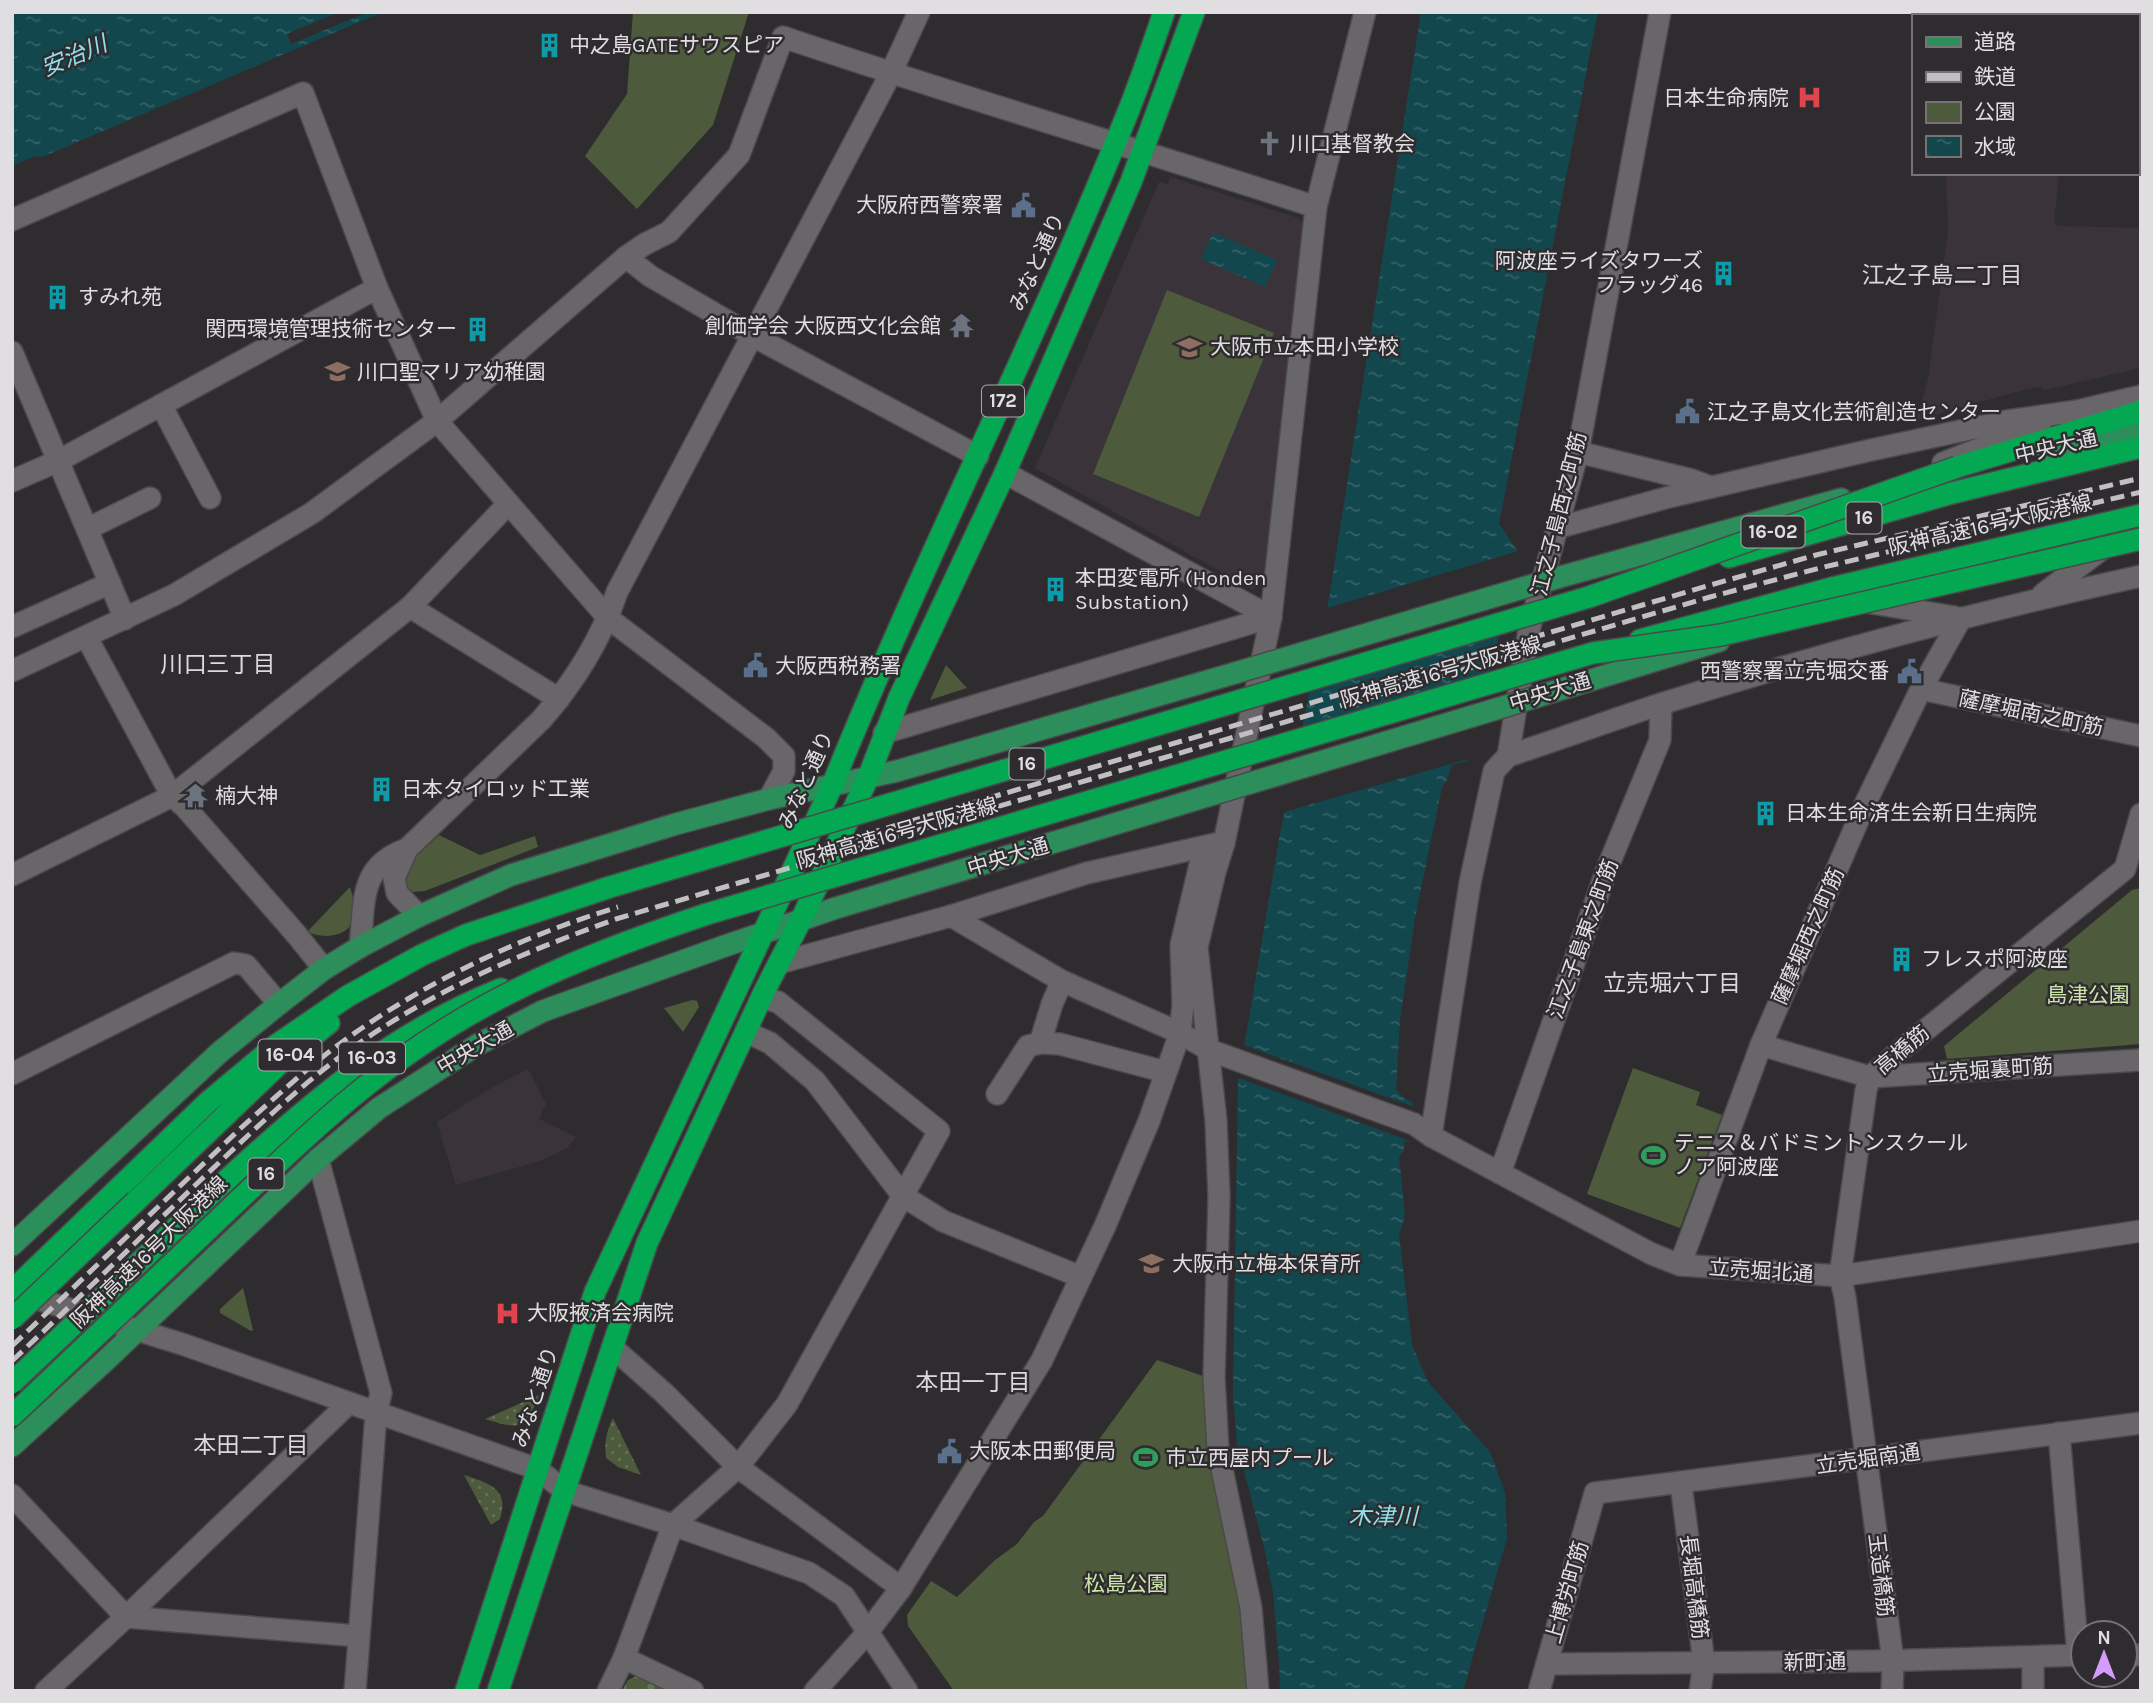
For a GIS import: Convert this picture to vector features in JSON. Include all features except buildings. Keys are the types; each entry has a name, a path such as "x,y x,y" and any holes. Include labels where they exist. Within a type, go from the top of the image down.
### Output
{"highway":[{"name":"みなと通り","path":"466,1691 595,1292 832,786 866,701 978,456 1116,142 1164,12"},
{"name":"172","path":"498,1691 648,1243 868,778 884,733 1005,473 1131,182 1194,12"},
{"name":"16-02","path":"1589,597 1957,467 2141,411"},
{"name":"阪神高速16号大阪港線","path":"12,1291 208,1102 275,1046 348,996 466,935 624,883 1589,597 1952,493 2141,447"},
{"name":"阪神高速16号大阪港線","path":"12,1416 303,1139 359,1091 425,1042 550,972 638,937 707,914 1592,653 1832,588 2141,515"},
{"name":"16","path":"1592,653 1721,635 2141,540"},
{"name":"16-04","path":"12,1319 248,1093 312,1037 377,989 466,935"},
{"name":"16-03","path":"12,1383 251,1158 330,1089 380,1052 426,1024 467,1003 550,972"}],"main road":[{"name":"中央大通","path":"12,1245 220,1052 279,1003 360,947 419,916 511,875 676,824 769,799 868,778 1560,578 1876,490 2141,427"},
{"name":"中央大通","path":"12,1446 318,1159 379,1108 477,1045 543,1011 801,920 1724,640 2141,531"}],"street":[{"path":"419,916 397,893 394,877 407,849 541,720 559,699 608,618 617,592 891,73 919,12"},
{"path":"1258,1691 1251,1608 1223,1484 1216,1427 1214,1378 1219,1197 1216,1121 1197,947 1224,843 1270,617 1316,207 1365,12"},
{"name":"江之子島西之町筋","path":"1422,1130 1494,771 1508,756 1529,630 1578,452 1660,12"},
{"path":"12,671 174,595 312,513 437,421 626,257 669,232 739,155 783,37 1316,207"},
{"path":"12,220 303,93 377,288 437,421 608,618 785,756 784,771 769,799"},
{"path":"626,257 650,276 753,336 978,456"},
{"path":"12,481 58,461 377,288"},
{"path":"12,352 125,620"},
{"path":"1557,528 1669,497 1811,464 1980,427 2077,411 2141,396"},
{"path":"161,405 209,498"},
{"path":"1876,490 2077,411"},
{"path":"1578,452 1692,480 1713,488"},
{"path":"1005,473 1270,617"},
{"path":"87,529 150,498"},
{"path":"12,875 172,796 410,607 508,504"},
{"path":"2036,599 2119,536"},
{"path":"1508,756 1661,704 1810,660 1961,618 2141,576"},
{"path":"12,627 110,583"},
{"path":"1867,602 1961,618"},
{"path":"410,607 559,699"},
{"path":"884,733 1270,617"},
{"name":"薩摩堀西之町筋","path":"1680,1265 1760,1045 1866,802 1921,690 1961,618"},
{"path":"87,638 172,796 296,933 324,970"},
{"name":"薩摩堀南之町筋","path":"1921,690 2141,736"},
{"name":"江之子島東之町筋","path":"1500,1173 1607,869 1660,740 1661,704"},
{"name":"高橋筋","path":"1867,1459 1840,1276 1865,1094 1870,1077 2133,870 2141,814"},
{"path":"779,963 951,916 1087,873 1224,843"},
{"path":"815,1691 867,1633 901,1588 1042,1360 1139,1145 1180,1033 1183,1005 1181,945 1184,924 1202,856 1224,843"},
{"path":"360,947 368,883 375,868 391,854 407,849"},
{"name":"立売堀北通","path":"951,916 1062,981 1180,1033 1209,1050 1422,1130 1652,1254 1680,1265 1840,1276 2141,1231"},
{"path":"12,1074 234,963 246,965 279,1003"},
{"path":"1040,1043 1062,981"},
{"path":"608,1691 624,1658 673,1525 738,1467 787,1404 939,1131 778,1002 762,998"},
{"path":"746,1032 770,1043 815,1081 903,1196 943,1221 1081,1277"},
{"path":"997,1094 1028,1046 1040,1043 1060,1044 1166,1072"},
{"name":"立売堀裏町筋","path":"1760,1045 1870,1077 2141,1060"},
{"path":"318,1159 381,1393 376,1414 355,1691"},
{"path":"12,1291 185,1345 348,1405 537,1469 565,1491 673,1525 809,1573 844,1596 907,1691"},
{"path":"612,1349 664,1393 738,1467 901,1588"},
{"path":"46,1691 348,1405"},
{"name":"立売堀南通","path":"1595,1493 2141,1423"},
{"path":"2059,1433 2077,1619"},
{"name":"玉造橋筋","path":"1867,1459 1892,1661 1892,1691"},
{"name":"長堀高橋筋","path":"1681,1484 1704,1663 1700,1691"},
{"name":"上博労町筋","path":"1539,1691 1595,1493"},
{"path":"12,1495 126,1617 358,1636"},
{"name":"新町通","path":"1547,1664 1892,1661 2069,1656"},
{"path":"2033,1657 2033,1691"},
{"path":"624,1658 693,1691"}],"shaded area":[{"path":"1946,175 2059,175 2054,222 2058,226 2141,228 2141,368 2045,390 2040,387 2027,389 1916,420 1928,379 1948,230"},
{"name":"大阪市立本田小学校","path":"1170,177 1298,218 1305,226 1267,584 1252,589 1035,468 1159,182 1168,184"},
{"path":"528,1069 546,1104 539,1119 576,1137 567,1148 540,1161 456,1185 437,1122 491,1088"}],"green space":[{"path":"633,12 749,12 713,125 637,209 585,156 627,94"},
{"path":"1167,290 1274,333 1199,517 1093,474"},
{"path":"946,665 967,688 930,700"},
{"path":"439,835 480,855 535,836 538,847 425,891 412,892 404,886 405,867"},
{"path":"350,887 355,913 349,927 332,936 307,932"},
{"name":"島津公園","path":"2141,888 2141,1044 1947,1059 1944,1046 2132,890"},
{"path":"697,1001 699,1007 683,1032 664,1008"},
{"name":"テニス＆バドミントンスクール ノア阿波座","path":"1633,1068 1700,1092 1696,1105 1722,1115 1680,1228 1587,1194"},
{"path":"243,1288 253,1330 251,1331 220,1313 220,1309"},
{"name":"松島公園","path":"1157,1360 1203,1376 1206,1444 1240,1608 1249,1691 954,1691 908,1626 907,1615 931,1581 957,1597 995,1560 1017,1544 1034,1522 1043,1516"},
{"path":"539,1395 530,1415 520,1424 506,1425 485,1419"},
{"path":"613,1418 641,1475 618,1467 606,1458 606,1438"},
{"path":"464,1475 482,1481 500,1494 500,1519 491,1525"},
{"path":"636,1676 667,1691 622,1691 628,1680"}],"water":[{"name":"安治川","path":"12,12 383,12 42,157 35,156 12,166"},
{"name":"木津川","path":"1421,12 1598,12 1499,524 1520,554 1467,761 1452,765 1442,787 1415,918 1400,1020 1396,1090 1405,1099 1413,1102 1412,1141 1404,1142 1404,1150 1399,1157 1405,1215 1399,1234 1412,1345 1428,1382 1490,1452 1505,1492 1507,1538 1463,1691 1280,1691 1273,1592 1237,1444 1233,1394 1238,1083 1279,839 1329,599"},
{"path":"1213,232 1277,260 1265,287 1201,259"}],"pier":[{"path":"339,12 368,12 291,44 287,34"},
{"path":"1522,550 1508,615 1310,676 1324,609"},
{"path":"1487,695 1471,758 1281,813 1294,750"},
{"path":"1241,1044 1414,1107 1413,1142 1236,1077"}],"railway":[{"path":"806,852 1816,555 2141,478"},
{"path":"12,1361 243,1141 335,1060 386,1025 449,989 547,945 616,919 1710,597 1820,568 2141,492"},
{"path":"12,1346 242,1127 349,1037 412,996 479,961 547,931 618,907"}],"place":[{"name":"中之島GATEサウスピア","path":"549,45"},
{"name":"日本生命病院","path":"1809,98"},
{"name":"川口基督教会","path":"1269,144"},
{"name":"大阪府西警察署","path":"1023,205"},
{"name":"阿波座ライズタワーズ フラッグ46","path":"1723,273"},
{"name":"すみれ苑","path":"58,297"},
{"name":"創価学会 大阪西文化会館","path":"961,326"},
{"name":"関西環境管理技術センター","path":"477,329"},
{"name":"大阪市立本田小学校","path":"1190,347"},
{"name":"川口聖マリア幼稚園","path":"337,372"},
{"name":"江之子島文化芸術創造センター","path":"1687,412"},
{"name":"本田変電所 (Honden Substation)","path":"1055,590"},
{"name":"大阪西税務署","path":"755,666"},
{"name":"西警察署立売堀交番","path":"1909,671"},
{"name":"日本タイロッド工業","path":"381,789"},
{"name":"楠大神","path":"195,796"},
{"name":"日本生命済生会新日生病院","path":"1765,813"},
{"name":"フレスポ阿波座","path":"1901,959"},
{"name":"テニス＆バドミントンスクール ノア阿波座","path":"1654,1155"},
{"name":"大阪市立梅本保育所","path":"1152,1264"},
{"name":"大阪掖済会病院","path":"507,1313"},
{"name":"大阪本田郵便局","path":"949,1451"},
{"name":"市立西屋内プール","path":"1146,1458"}],"district":[{"name":"江之子島二丁目","path":"1942,275"},
{"name":"川口三丁目","path":"218,664"},
{"name":"立売堀六丁目","path":"1672,983"},
{"name":"本田一丁目","path":"973,1382"},
{"name":"本田二丁目","path":"251,1445"}]}
